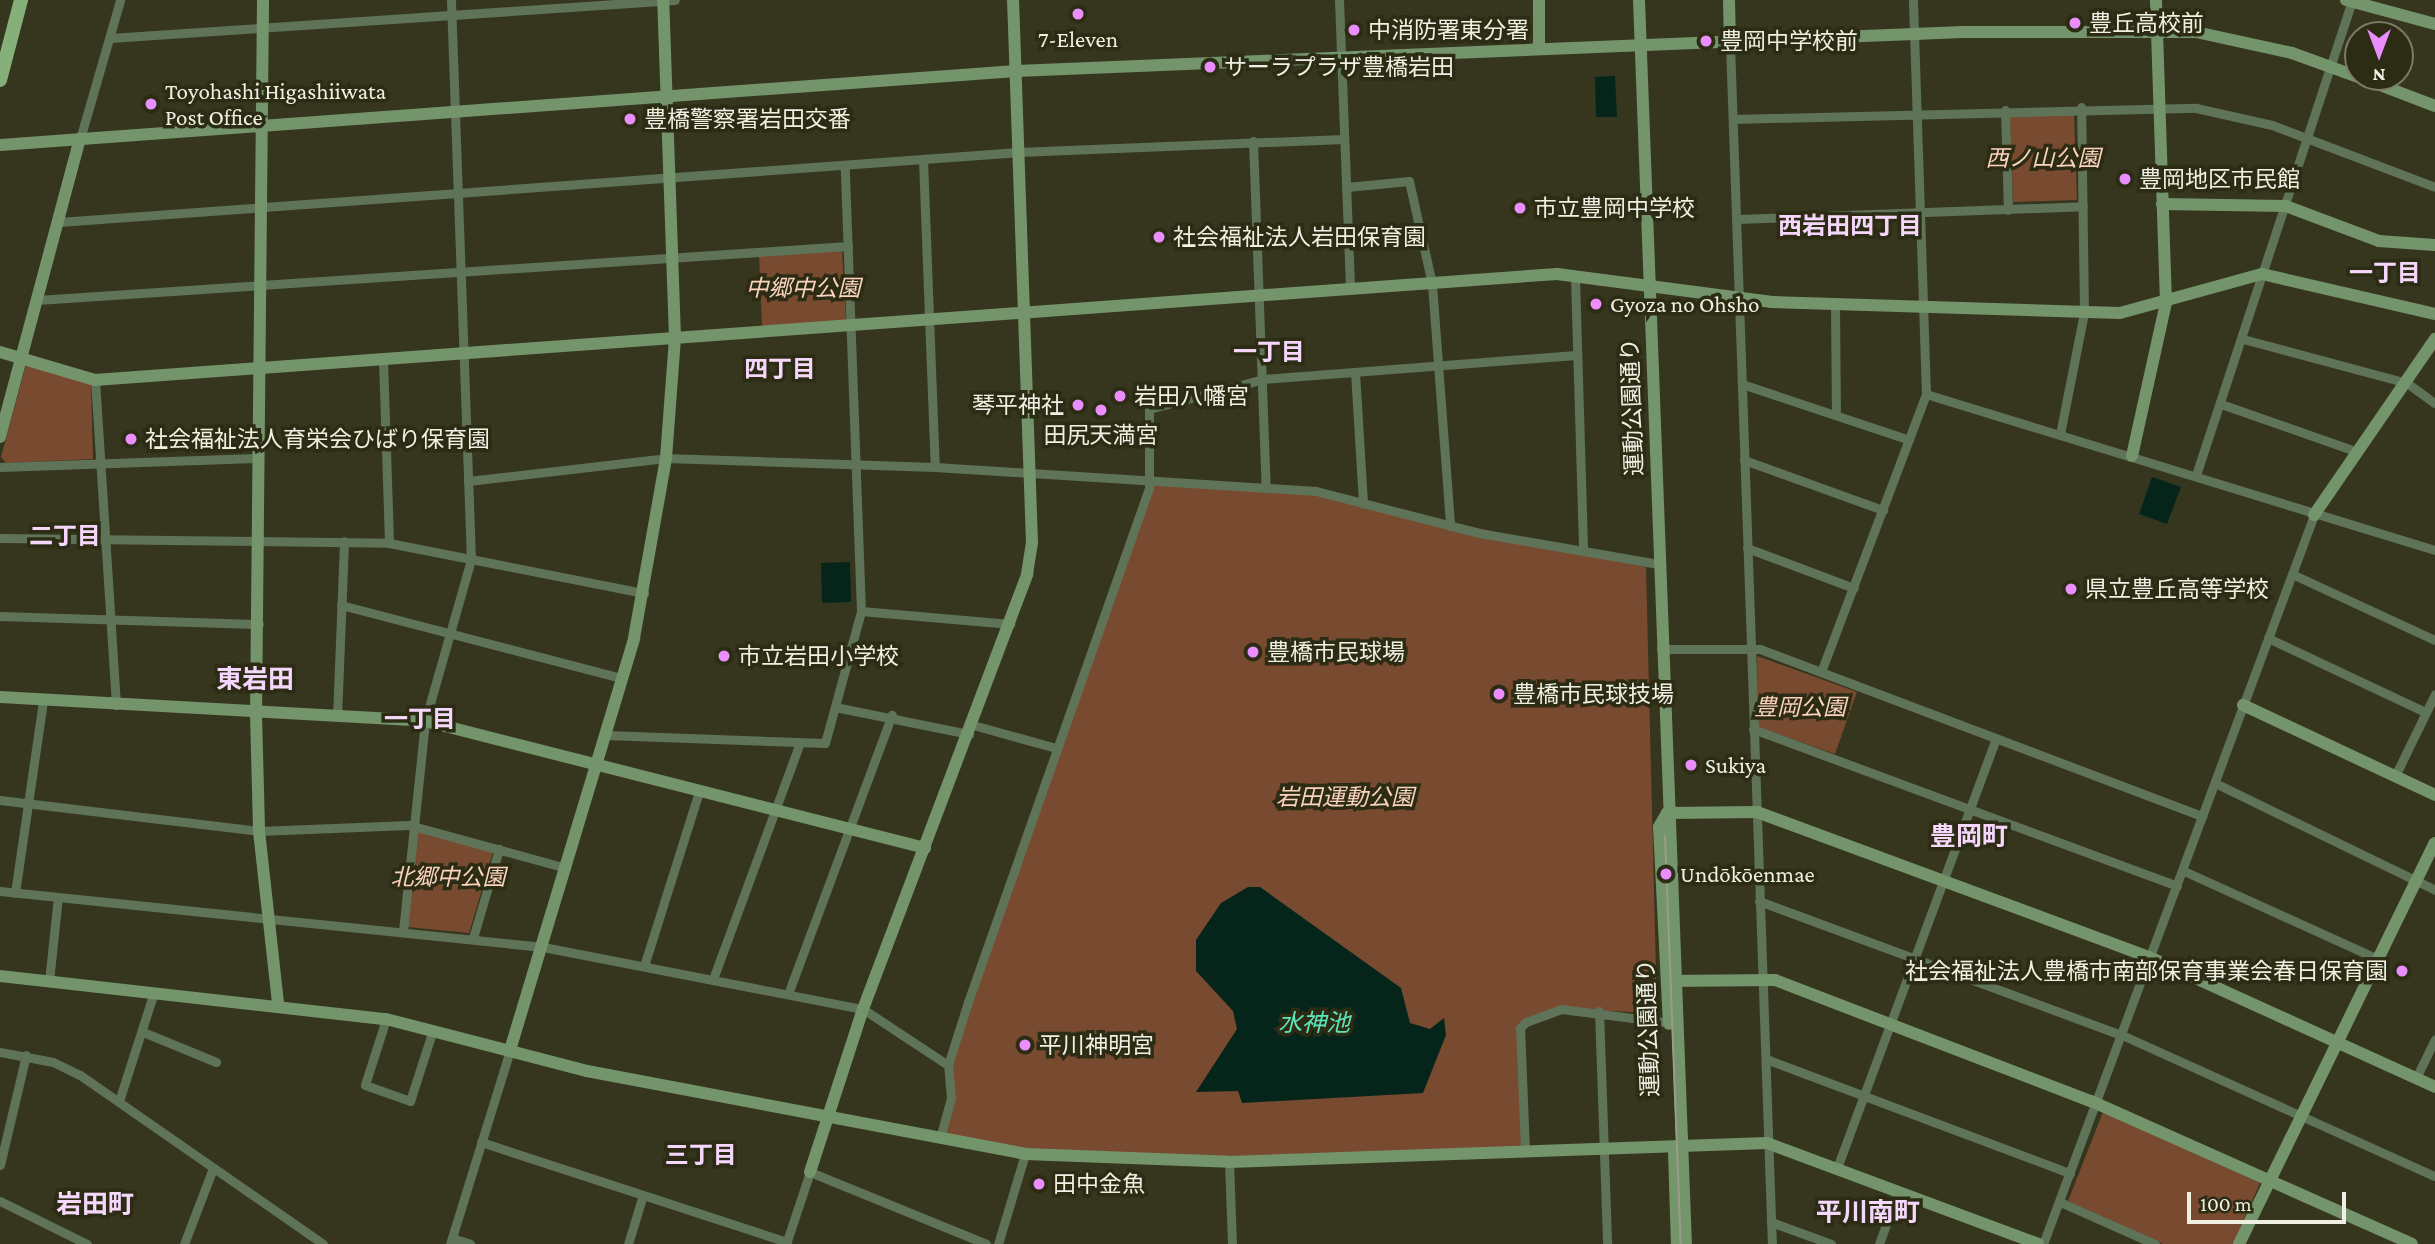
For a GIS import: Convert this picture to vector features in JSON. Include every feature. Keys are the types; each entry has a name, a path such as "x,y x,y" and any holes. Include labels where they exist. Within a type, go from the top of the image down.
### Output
{"main road":[{"path":"0,80 21,0"}],"street":[{"path":"0,437 120,0"},
{"path":"263,0 259,624 256,714 259,831 278,1004"},
{"path":"402,932 410,825 425,721 471,560 451,0"},
{"path":"470,1244 451,1241 622,678 644,593 666,458 675,338 663,0"},
{"path":"110,38 262,30 675,0"},
{"path":"481,1142 787,1243 863,1009 1010,624 1032,543 1013,0"},
{"path":"1339,0 1350,290"},
{"path":"1539,0 1539,47"},
{"name":"運動公園通り","path":"1639,0 1673,1023 1678,1146 1686,1244"},
{"path":"1729,0 1772,1244"},
{"path":"1821,672 1926,394 1913,0"},
{"path":"2132,456 2166,303 2157,0"},
{"path":"2196,475 2332,67 2350,1 2435,24"},
{"path":"0,145 667,94 1016,71 1539,47 1640,47 2157,29 2231,37 2344,72"},
{"path":"2395,91 2435,106"},
{"path":"1733,119 2160,105 2249,118 2435,187"},
{"path":"2060,434 2084,313 2081,107"},
{"path":"2005,110 2008,210"},
{"path":"59,222 1018,152 1345,139"},
{"path":"1254,141 1266,488"},
{"path":"923,160 934,467"},
{"path":"606,735 825,743 861,611 845,165"},
{"path":"1347,187 1409,181 1432,284 1450,526"},
{"path":"2162,204 2286,206 2379,241 2435,245"},
{"path":"1736,219 2082,206"},
{"path":"37,300 261,288 848,246"},
{"path":"0,352 95,380 1259,296 1575,277 1739,298 1835,305 1923,310 2084,313 2166,303 2262,274 2435,314"},
{"path":"1575,277 1583,551"},
{"path":"1835,305 1836,413"},
{"path":"2243,339 2407,383 2435,403"},
{"path":"0,976 278,1004 386,1019 510,1050 828,1117 1025,1154 1229,1162 1768,1143 2041,1244 2060,1202 2149,957 2184,871 2314,515 2435,339"},
{"path":"940,1138 951,1098 948,1065 1150,481 1149,409 1263,379 1576,355"},
{"path":"383,360 389,543"},
{"path":"1354,372 1363,504"},
{"path":"95,380 116,705"},
{"path":"1742,384 1836,413 1909,440"},
{"path":"1926,394 2435,550"},
{"path":"2221,404 2358,452"},
{"path":"0,467 258,458"},
{"path":"468,481 666,458 856,463 1266,488 1363,504 1450,526 1658,564"},
{"path":"1744,460 1883,510"},
{"path":"0,538 258,536 389,543 644,593"},
{"path":"337,717 344,541"},
{"path":"1747,548 1854,588"},
{"path":"2292,574 2435,640"},
{"path":"341,605 622,678"},
{"path":"861,611 1010,624"},
{"path":"0,616 259,624"},
{"path":"2268,638 2425,712"},
{"path":"1661,649 1750,647 2203,816"},
{"path":"2395,776 2435,694"},
{"path":"0,698 256,714 425,721 597,767 925,848"},
{"path":"15,893 43,701"},
{"path":"2243,705 2435,795"},
{"path":"835,706 1056,748"},
{"path":"788,993 892,715"},
{"path":"1753,729 2177,887"},
{"path":"1837,1168 1996,739"},
{"path":"713,979 800,743"},
{"path":"2215,783 2435,890"},
{"path":"644,965 699,792"},
{"path":"0,800 259,831 410,825 566,868"},
{"path":"1667,813 1757,812 2149,957 2435,1087"},
{"path":"2239,1244 2341,1043 2435,843"},
{"path":"472,938 499,849"},
{"path":"2184,871 2380,960"},
{"path":"0,891 472,938 644,965 863,1009 948,1065"},
{"path":"49,981 58,897"},
{"path":"1759,901 2122,1035 2435,1176"},
{"path":"1672,981 1762,978 2095,1103 2412,1244"},
{"path":"120,1101 154,992"},
{"path":"1525,1152 1520,1028 1561,1009 1599,1011 1673,1023"},
{"path":"1599,1011 1607,1244"},
{"path":"386,1019 365,1085 410,1101 433,1030"},
{"path":"143,1032 216,1062"},
{"path":"2416,1078 2435,1039"},
{"path":"0,1052 54,1062 120,1101 323,1244"},
{"path":"0,1165 26,1055"},
{"path":"1766,1059 2070,1173"},
{"name":"運動公園通り","path":"1677,1244 1678,1146"},
{"path":"998,1244 1025,1154"},
{"path":"1229,1162 1232,1244"},
{"path":"184,1244 213,1168"},
{"path":"810,1172 986,1244"},
{"path":"1878,1244 1898,1191"},
{"path":"628,1244 643,1195"},
{"path":"0,1201 87,1244"},
{"path":"2060,1202 2155,1244"},
{"path":"1771,1222 1831,1244"}],"green space":[{"name":"西ノ山公園","path":"2074,114 2077,200 2013,202 2010,116"},
{"name":"中郷中公園","path":"842,251 846,321 762,326 759,256"},
{"path":"26,365 91,384 93,459 6,463 1,457"},
{"name":"岩田運動公園","path":"1150,481 1316,491 1646,567 1657,1013 1561,1009 1520,1027 1525,1151 1118,1160 940,1138 950,1099 948,1065"},
{"name":"豊岡公園","path":"1757,656 1857,692 1835,754 1758,727"},
{"name":"北郷中公園","path":"415,830 493,852 469,933 407,927"},
{"path":"2103,1112 2260,1183 2233,1244 2163,1244 2068,1201"}],"water":[{"path":"1615,76 1617,117 1596,117 1595,77"},
{"path":"2152,477 2181,487 2167,524 2139,514"},
{"path":"850,562 851,602 822,603 821,563"},
{"name":"水神池","path":"1248,887 1260,887 1401,988 1410,1023 1430,1029 1444,1018 1446,1035 1423,1093 1242,1103 1238,1091 1196,1092 1237,1029 1233,1011 1196,971 1196,940 1221,903"}],"tram line":[{"path":"1665,836 1681,1244"}],"place":[{"name":"7-Eleven","path":"1078,14"},
{"name":"豊丘高校前","path":"2075,23"},
{"name":"中消防署東分署","path":"1354,30"},
{"name":"豊岡中学校前","path":"1706,41"},
{"name":"サーラプラザ豊橋岩田","path":"1210,67"},
{"name":"Toyohashi Higashiiwata Post Office","path":"151,104"},
{"name":"豊橋警察署岩田交番","path":"630,119"},
{"name":"豊岡地区市民館","path":"2125,179"},
{"name":"市立豊岡中学校","path":"1520,208"},
{"name":"社会福祉法人岩田保育園","path":"1159,237"},
{"name":"Gyoza no Ohsho","path":"1596,304"},
{"name":"岩田八幡宮","path":"1120,396"},
{"name":"琴平神社","path":"1078,405"},
{"name":"田尻天満宮","path":"1101,410"},
{"name":"社会福祉法人育栄会ひばり保育園","path":"131,439"},
{"name":"県立豊丘高等学校","path":"2071,589"},
{"name":"豊橋市民球場","path":"1253,652"},
{"name":"市立岩田小学校","path":"724,656"},
{"name":"豊橋市民球技場","path":"1499,694"},
{"name":"Sukiya","path":"1691,765"},
{"name":"Undōkōenmae","path":"1666,874"},
{"name":"社会福祉法人豊橋市南部保育事業会春日保育園","path":"2402,971"},
{"name":"平川神明宮","path":"1025,1045"},
{"name":"田中金魚","path":"1039,1184"}],"district":[{"name":"西岩田四丁目","path":"1850,226"},
{"name":"一丁目","path":"2385,273"},
{"name":"一丁目","path":"1269,352"},
{"name":"四丁目","path":"780,369"},
{"name":"二丁目","path":"65,536"},
{"name":"東岩田","path":"255,680"},
{"name":"一丁目","path":"420,719"},
{"name":"豊岡町","path":"1969,837"},
{"name":"三丁目","path":"701,1155"},
{"name":"岩田町","path":"95,1205"},
{"name":"平川南町","path":"1868,1213"}]}
